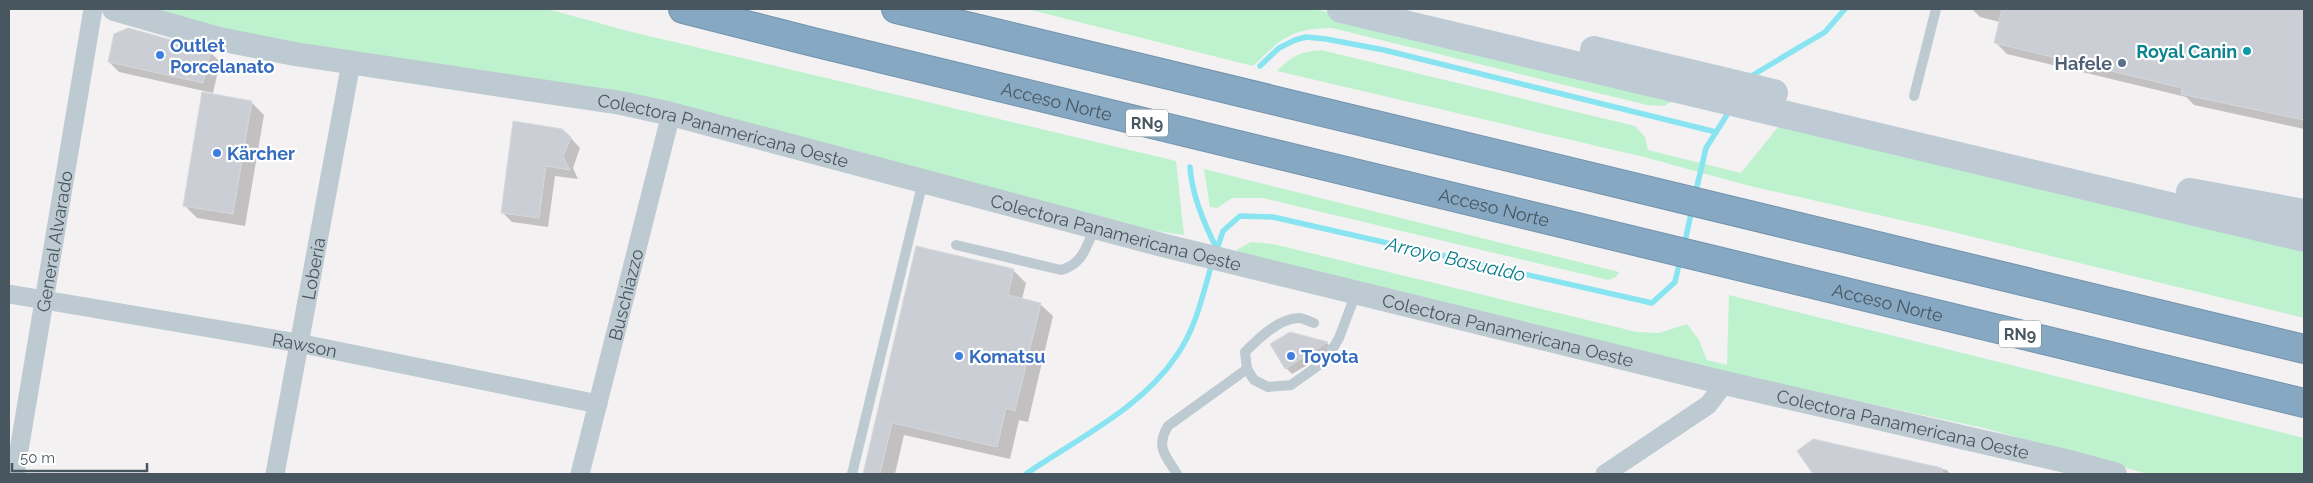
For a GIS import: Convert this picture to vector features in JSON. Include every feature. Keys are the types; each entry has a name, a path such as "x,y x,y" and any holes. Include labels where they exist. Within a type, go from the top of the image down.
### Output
{"highway":[{"name":"Acceso Norte","path":"684,9 832,47 2304,403"},
{"path":"896,9 2304,349"}],"main road":[{"path":"1341,9 1695,83"},
{"path":"1419,9 1695,83 2304,238"},
{"path":"1804,110 2183,191 2304,213"}],"street":[{"name":"General Alvarado","path":"15,474 93,9"},
{"name":"Colectora Panamericana Oeste","path":"114,9 219,39 351,63 621,103 671,114 1166,246 1725,383 2066,461 2115,474"},
{"name":"Lobería","path":"275,474 351,63"},
{"name":"Buschiazzo","path":"580,474 671,114"},
{"name":"Rawson","path":"9,294 298,343 598,404"},
{"path":"1605,474 1708,405 1725,383"}],"lane":[{"path":"1914,96 1936,9"},
{"path":"852,474 923,181"},
{"path":"956,245 1061,270 1071,267 1081,260 1095,227"},
{"path":"1314,324 1300,318 1284,322 1261,336 1245,352 1246,369 1254,380 1268,387 1291,385 1326,360 1339,338 1356,292"},
{"path":"1176,474 1162,449 1162,436 1168,426 1246,369"}],"green space":[{"path":"139,9 547,9 632,32 1176,161 1184,235 1106,223 859,158 358,60"},
{"path":"1027,9 1312,9 1378,21 1681,96 1664,106 1647,105 1332,28 1305,30 1287,37 1253,66"},
{"path":"1321,50 1635,126 1645,137 1648,150 1741,173 1782,122 2304,248 2304,318 1945,230 1750,186 1644,157 1277,71 1296,56"},
{"path":"1204,169 1619,272 1616,277 1608,280 1263,198 1232,198 1217,208 1210,207"},
{"path":"1251,242 1273,244 1637,332 1659,333 1687,324 1699,340 1707,360 1727,365 1729,295 2304,438 2304,474 2148,474 1984,428 1684,364 1234,255 1238,249"}],"building":[{"path":"2002,9 2304,9 2304,120 2181,94 2182,88 1994,43"},
{"name":"Outlet Porcelanato","path":"128,28 211,51 203,83 108,62 114,34"},
{"name":"Kärcher","path":"202,92 252,101 233,214 183,206"},
{"path":"513,121 562,129 571,137 563,157 570,170 546,166 539,218 501,213"},
{"name":"Komatsu","path":"916,246 1014,269 1008,295 1041,303 1015,411 1006,408 997,447 892,423 880,474 863,474"},
{"name":"Toyota","path":"1290,332 1328,342 1285,369 1270,344"},
{"path":"1813,439 1942,468 1942,474 1813,474 1797,451"}],"waterway":[{"name":"Arroyo Basualdo","path":"1750,79 1753,75 1825,32 1845,9"},
{"path":"1260,66 1279,48 1295,40 1306,37 1326,39 1384,50 1716,132"},
{"name":"Arroyo Basualdo","path":"1695,195 1706,148 1730,110"},
{"path":"1190,167 1199,209 1217,249"},
{"name":"Arroyo Basualdo","path":"1684,246 1692,209"},
{"name":"Arroyo Basualdo","path":"1216,252 1223,231 1240,216 1273,217 1652,303 1675,282 1680,260"},
{"name":"Arroyo Basualdo","path":"1026,474 1108,421 1146,391 1162,374 1184,345 1189,334 1212,263"}],"place":[{"name":"Royal Canin","path":"2247,51"},
{"name":"Outlet Porcelanato","path":"160,55"},
{"name":"Hafele","path":"2122,63"},
{"name":"Kärcher","path":"217,153"},
{"name":"Komatsu","path":"959,356"},
{"name":"Toyota","path":"1291,356"}]}
